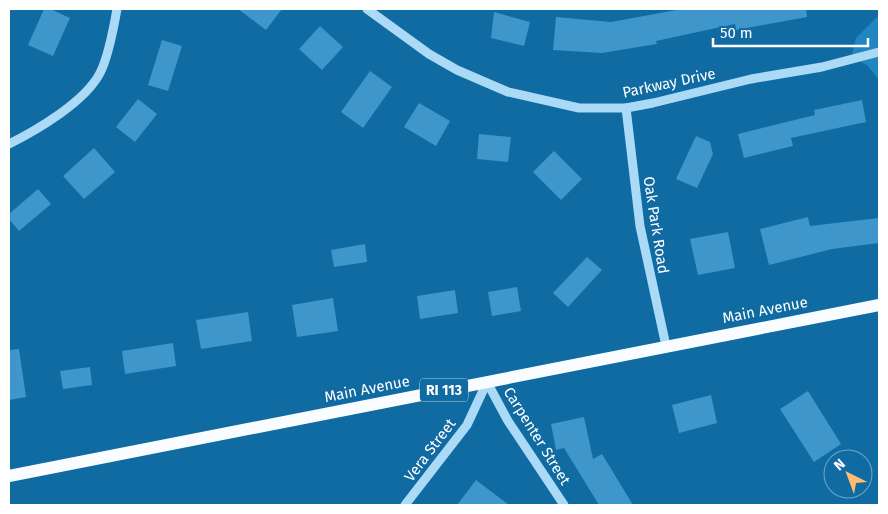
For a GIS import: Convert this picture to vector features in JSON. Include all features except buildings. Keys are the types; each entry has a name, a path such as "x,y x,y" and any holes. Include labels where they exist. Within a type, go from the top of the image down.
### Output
{"main road":[{"name":"Main Avenue","path":"9,476 879,305"}],"street":[{"path":"9,144 59,113 82,95 100,73 117,9"},
{"name":"Parkway Drive","path":"367,9 442,63 508,92 579,108 626,108 682,97 750,79 822,67 879,52"},
{"name":"Oak Park Road","path":"626,108 640,226 666,346"},
{"name":"Vera Street","path":"405,505 467,424 486,382"},
{"name":"Carpenter Street","path":"486,382 508,421 564,505"}],"shaded area":[{"path":"879,15 879,80 867,65 851,58 856,38"}]}
